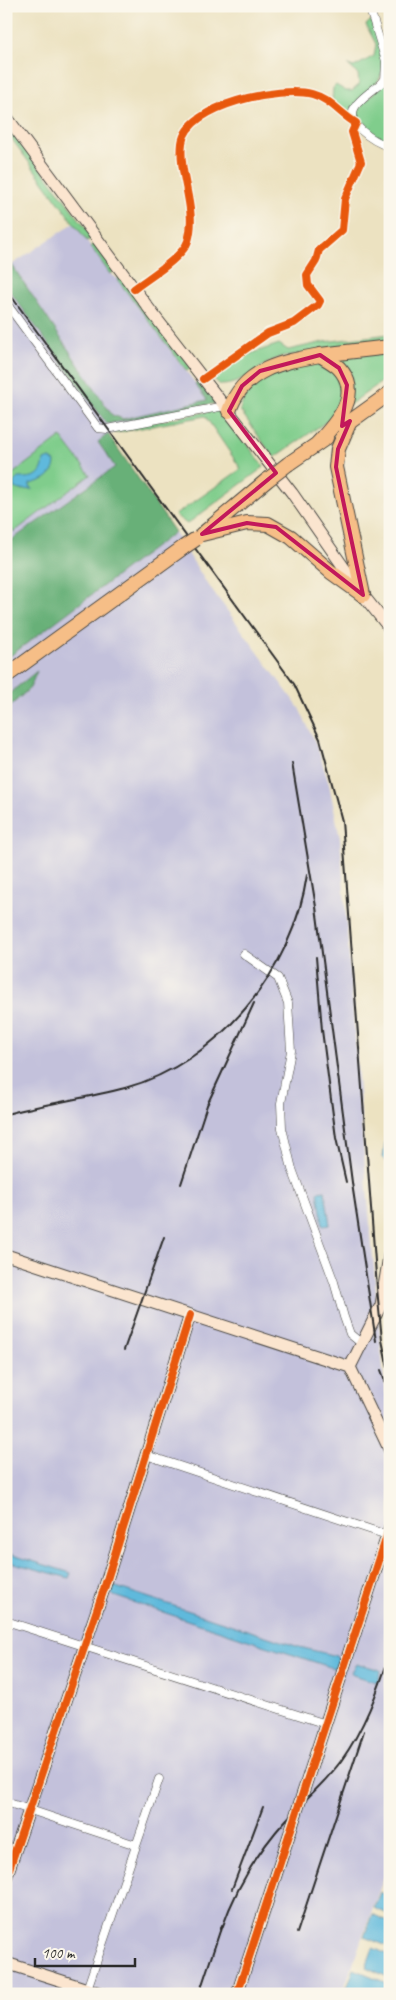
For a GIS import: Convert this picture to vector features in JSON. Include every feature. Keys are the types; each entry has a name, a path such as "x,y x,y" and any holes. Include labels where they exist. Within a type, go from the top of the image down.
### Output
{"highway":[{"path":"226,408 236,394 260,371 288,361 320,355 390,347"},
{"path":"318,443 341,417 346,406 348,392 346,379 339,368 320,355"},
{"path":"6,676 199,537 288,464 390,393"},
{"path":"350,421 338,449 336,467 363,595"},
{"path":"199,537 247,523 268,524 291,537 331,572 363,595"}],"street":[{"path":"203,379 268,333 294,324 318,305 320,301 308,285 307,275 319,250 342,230 346,199 361,162 352,132 356,123 354,114 356,105 387,78 386,61 369,6"},
{"path":"134,289 177,255 188,239 190,213 182,166 182,142 186,131 207,113 241,99 286,91 313,95 323,99 356,123 371,139 390,147"},
{"path":"6,116 134,289 292,493 363,595 390,629"},
{"path":"6,303 98,428 108,429 226,408"},
{"path":"244,954 278,978 288,1003 290,1051 281,1103 282,1128 292,1169 334,1282 344,1318 350,1334 361,1343"},
{"path":"350,1367 382,1305 390,1250"},
{"path":"6,1254 350,1367 390,1451"},
{"path":"6,1878 84,1646 190,1314"},
{"path":"146,1455 388,1531 237,1994"},
{"path":"6,1621 326,1724"},
{"path":"87,1989 158,1779"},
{"path":"6,1802 136,1845"},
{"path":"6,1963 103,1994"}],"highlighted area":[{"path":"320,355 339,368 347,385 342,426 350,421 338,449 336,467 363,595 276,527 247,523 202,534 276,473 229,411 232,402 242,386 260,371"}],"shaded area":[{"path":"74,223 110,274 117,279 208,400 108,435 175,532 204,579 299,708 317,746 329,784 340,838 364,1156 385,1391 390,1401 390,1670 384,1687 390,1689 390,1878 384,1877 342,1994 6,1994 6,256 13,264"}],"green space":[{"path":"371,20 382,51 383,68 375,86 349,112 332,102 333,88 336,85 346,91 352,91 359,85 358,74 348,65 354,67 374,56 376,44 366,25"},
{"path":"390,78 390,145 364,128 359,120 358,113 368,98"},
{"path":"6,122 93,237 87,241 6,131"},
{"path":"96,242 116,269 110,274 91,247"},
{"path":"6,256 112,415 123,419 207,400 195,384 199,380 217,403 107,424 6,286"},
{"path":"121,276 191,368 187,371 117,279"},
{"path":"390,334 390,344 283,356 237,382 229,384 220,385 212,377 241,357 279,344 288,350 324,342"},
{"path":"390,350 390,376 349,405 337,362 339,356"},
{"path":"317,360 330,364 343,383 340,412 274,458 240,410 245,398 257,380 268,371 284,365"},
{"path":"221,409 264,467 187,524 175,515 241,469 205,416 115,433 113,430"},
{"path":"108,434 175,532 6,659 6,544 115,467 98,442"},
{"path":"61,437 90,475 14,532 6,522 6,479"},
{"path":"37,671 30,688 6,710 6,696"}],"water":[{"path":"49,458 55,462 50,475 30,484 30,487 33,489 21,490 14,488 14,482 18,478 33,477 41,470 44,460"},
{"path":"390,1105 390,1162 385,1161 383,1158"},
{"path":"325,1191 330,1225 323,1226 318,1192"},
{"path":"6,1553 71,1573 69,1578 6,1561"},
{"path":"113,1586 299,1647 336,1656 339,1661 338,1666 333,1668 114,1596 110,1592"},
{"path":"356,1663 380,1670 379,1679 376,1682 353,1675 351,1672"},
{"path":"380,1892 390,1896 390,1915 374,1908"},
{"path":"372,1914 390,1922 390,1947 364,1937"},
{"path":"373,1948 390,1955 390,1978 366,1967"},
{"path":"354,1969 390,1984 390,1994 345,1993"}],"railway":[{"path":"6,289 294,684 320,739 342,821 377,1288 382,1340 390,1378"},
{"path":"292,763 316,907 353,1190 376,1341"},
{"path":"6,1114 125,1088 159,1075 191,1057 220,1034 246,1008 268,978 286,945 299,911 307,875"},
{"path":"316,957 322,1030 336,1138 346,1182"},
{"path":"181,1184 207,1105 254,1003"},
{"path":"124,1350 164,1237"},
{"path":"381,1370 390,1394"},
{"path":"221,1931 240,1886 256,1858 275,1832 328,1777 357,1736 381,1682 390,1654"},
{"path":"297,1933 364,1731"},
{"path":"232,1889 263,1807"},
{"path":"199,1994 222,1925"}],"cycle path":[{"path":"134,289 179,254 188,241 191,217 183,168 182,143 188,129 200,118 217,108 237,101 279,93 298,92 312,94 325,99 356,123 352,132 361,162 345,199 342,230 319,250 316,261 307,275 308,285 320,301 318,305 294,323 268,333 203,379"},
{"path":"6,1878 104,1589 190,1315"},
{"path":"237,1994 390,1527"}]}
